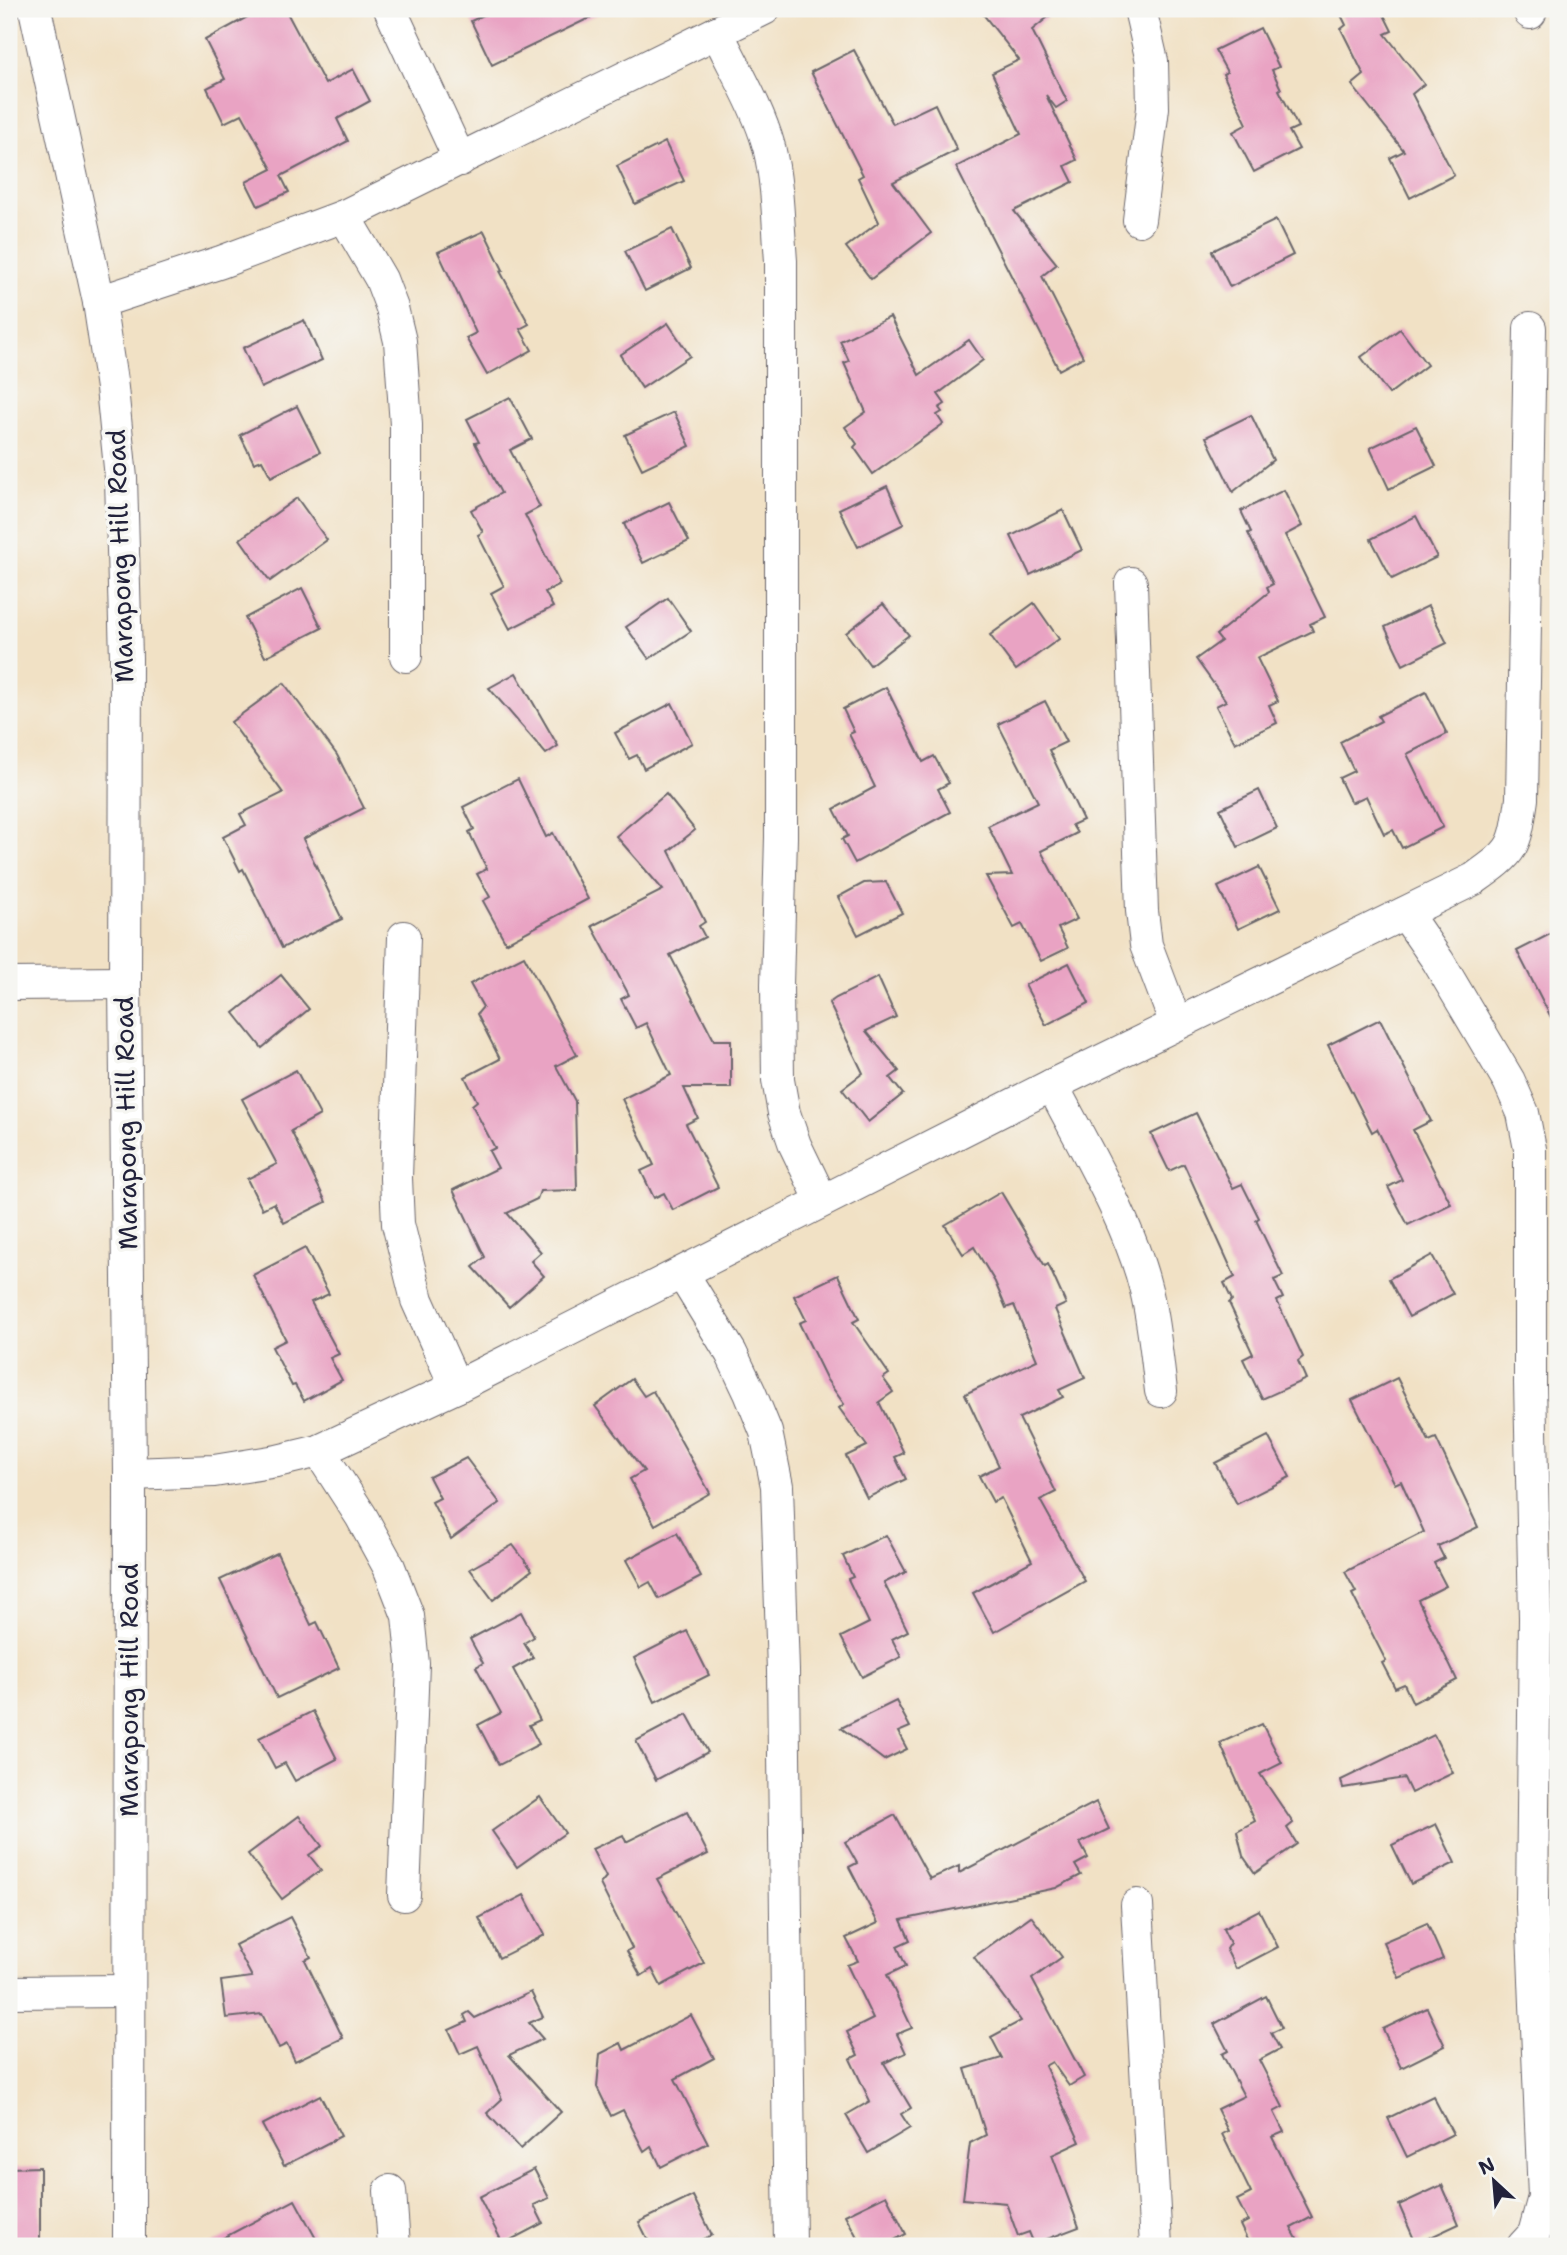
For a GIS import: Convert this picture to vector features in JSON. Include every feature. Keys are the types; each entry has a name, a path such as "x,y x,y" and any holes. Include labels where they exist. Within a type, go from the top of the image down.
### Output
{"street":[{"name":"Marapong Hill Road","path":"35,9 99,302 112,388 121,478 126,658 125,983 130,1474 129,2246"},
{"path":"390,9 460,160"},
{"path":"99,302 221,262 344,216 764,9"},
{"path":"1139,220 1153,107 1152,61 1140,9"},
{"path":"717,32 759,118 769,147 775,181 781,316 778,1080 795,1144 822,1201"},
{"path":"344,216 381,279 400,341 405,425 406,656"},
{"path":"130,1474 214,1471 319,1451 456,1387 1052,1085 1474,879 1503,859 1517,839 1522,799 1530,328"},
{"path":"1132,583 1142,911 1146,945 1176,1024"},
{"path":"1405,913 1438,961 1509,1081 1523,1114 1530,1149 1530,1383 1535,1618 1532,1907 1544,2197 1529,2240"},
{"path":"404,937 396,1178 398,1224 416,1300 456,1387"},
{"path":"9,984 125,983"},
{"path":"1052,1085 1129,1241 1146,1287 1161,1391"},
{"path":"682,1273 731,1353 750,1393 766,1432 777,1486 783,1671 790,2246"},
{"path":"319,1451 361,1516 389,1567 408,1616 413,1664 404,1895"},
{"path":"1137,1905 1156,2246"},
{"path":"9,1992 128,1991"},
{"path":"390,2191 394,2246"}],"building":[{"path":"262,9 285,9 325,84 353,69 370,101 337,119 348,141 281,176 289,192 258,206 246,182 272,169 242,114 224,123 207,88 225,79 205,40"},
{"path":"496,9 608,9 492,65 471,21"},
{"path":"979,9 1058,9 1032,30 1067,101 1056,108 1046,95 1077,160 1065,166 1073,182 1014,211 1057,264 1042,276 1083,357 1059,370 956,167 1021,134 992,73 1019,60"},
{"path":"1338,9 1381,9 1392,31 1385,34 1424,84 1412,94 1454,175 1410,198 1390,158 1404,151 1352,85 1364,75 1341,29 1346,25"},
{"path":"1260,28 1279,67 1272,70 1298,127 1289,131 1299,149 1254,172 1233,132 1247,124 1223,74 1227,72 1215,50"},
{"path":"854,50 893,124 935,104 957,150 893,182 931,233 871,279 846,247 879,222 858,178 863,175 811,72"},
{"path":"665,142 684,181 635,204 617,166"},
{"path":"1276,220 1293,255 1230,287 1212,251"},
{"path":"672,229 691,268 645,291 625,251"},
{"path":"484,231 503,270 500,271 529,324 520,329 532,350 487,375 466,338 476,333 438,252"},
{"path":"890,317 919,375 969,340 983,360 938,394 945,404 939,408 942,412 937,415 943,424 873,474 854,447 857,444 845,427 866,412 844,363 849,361 840,341"},
{"path":"304,320 322,360 261,388 243,348"},
{"path":"668,323 690,356 642,388 620,355"},
{"path":"1400,329 1427,365 1389,394 1361,357"},
{"path":"510,397 532,439 510,450 540,507 525,515 560,584 545,592 553,607 510,629 491,593 504,586 478,535 483,532 471,510 501,493 475,443 479,442 467,419"},
{"path":"297,406 320,452 271,477 262,460 254,463 240,435"},
{"path":"674,412 690,446 642,469 625,435"},
{"path":"1251,415 1273,460 1233,492 1206,437"},
{"path":"1416,426 1436,466 1389,489 1370,448"},
{"path":"887,486 904,524 858,547 839,509"},
{"path":"1284,490 1302,526 1285,535 1325,617 1310,624 1313,631 1257,658 1278,701 1269,705 1277,723 1235,743 1216,706 1226,701 1196,659 1221,641 1216,635 1269,592 1267,587 1273,584 1248,533 1251,532 1241,511"},
{"path":"297,498 327,540 270,581 240,539"},
{"path":"669,502 689,541 643,563 624,524"},
{"path":"1063,510 1082,550 1030,575 1011,536"},
{"path":"1416,516 1437,557 1392,579 1371,539"},
{"path":"302,588 322,628 265,657 245,618"},
{"path":"668,598 691,631 649,659 626,627"},
{"path":"1034,603 1059,639 1016,670 990,635"},
{"path":"883,604 909,635 870,665 846,633"},
{"path":"1428,606 1447,643 1403,665 1385,627"},
{"path":"516,673 558,746 546,754 489,688"},
{"path":"284,683 337,755 364,808 303,839 342,919 282,948 243,869 240,871 223,837 246,825 240,814 283,793 231,722"},
{"path":"886,687 923,762 934,756 949,783 938,789 950,812 855,863 842,839 848,836 834,809 875,787 849,734 854,732 843,709"},
{"path":"1426,692 1447,734 1407,754 1443,827 1402,848 1393,830 1384,834 1366,796 1351,803 1339,778 1354,771 1340,742 1381,721 1378,716"},
{"path":"1045,701 1066,742 1049,750 1083,820 1072,825 1077,833 1041,851 1077,919 1058,928 1068,948 1041,961 1022,924 1014,928 986,876 1012,875 988,826 1038,802 998,724"},
{"path":"672,703 692,743 644,769 637,755 629,759 615,733"},
{"path":"518,779 546,837 553,833 588,899 506,943 483,901 490,897 477,874 487,869 469,832 474,829 463,807"},
{"path":"1259,790 1277,828 1238,847 1220,809"},
{"path":"666,794 695,830 669,851 705,922 699,926 705,937 670,955 714,1040 731,1040 731,1088 684,1088 698,1118 686,1124 718,1187 673,1210 664,1193 654,1198 641,1171 654,1165 622,1099 671,1075 646,1023 636,1028 621,999 629,995 592,926 663,890 616,836"},
{"path":"1259,867 1280,909 1238,929 1218,887"},
{"path":"886,882 902,913 858,935 838,897 864,883"},
{"path":"1558,930 1558,1031 1517,951"},
{"path":"524,956 577,1055 556,1066 575,1101 577,1190 540,1191 537,1199 507,1213 541,1252 531,1261 544,1276 509,1307 473,1267 485,1257 453,1190 498,1168 489,1151 495,1148 472,1105 477,1101 465,1077 500,1059 477,1014 483,1007 470,984"},
{"path":"1069,963 1089,1003 1046,1025 1025,985"},
{"path":"281,975 309,1009 262,1048 234,1013"},
{"path":"878,977 896,1017 866,1031 899,1071 890,1078 903,1094 868,1122 842,1089 863,1073 829,1003"},
{"path":"1380,1019 1431,1121 1413,1130 1451,1204 1408,1225 1388,1187 1402,1180 1377,1129 1372,1132 1328,1045"},
{"path":"296,1070 320,1115 291,1131 326,1202 284,1223 274,1203 262,1209 247,1179 277,1164 242,1099"},
{"path":"1196,1113 1233,1188 1242,1184 1259,1218 1256,1220 1283,1276 1274,1280 1283,1298 1277,1301 1303,1357 1298,1361 1306,1379 1262,1399 1243,1359 1253,1354 1229,1303 1232,1300 1224,1283 1235,1277 1184,1164 1169,1171 1151,1134"},
{"path":"1001,1192 1045,1266 1048,1264 1066,1304 1055,1309 1085,1378 1059,1390 1063,1397 1019,1418 1056,1492 1040,1500 1085,1581 994,1632 973,1593 1032,1561 1001,1498 993,1502 979,1476 999,1466 965,1394 1037,1360 1014,1305 1006,1308 995,1282 974,1247 963,1254 945,1225"},
{"path":"305,1248 329,1294 311,1302 339,1354 330,1358 342,1380 304,1401 295,1385 292,1386 272,1347 286,1340 253,1275"},
{"path":"1432,1255 1453,1294 1409,1317 1389,1279"},
{"path":"838,1275 859,1319 853,1322 889,1374 883,1378 893,1392 879,1402 904,1453 895,1457 906,1479 867,1498 846,1456 867,1446 839,1408 844,1404 827,1380 799,1323 806,1320 794,1296"},
{"path":"1397,1378 1429,1441 1436,1438 1478,1527 1438,1546 1444,1558 1434,1563 1446,1586 1418,1600 1457,1680 1413,1703 1404,1684 1395,1688 1382,1663 1386,1661 1352,1594 1356,1592 1345,1572 1424,1532 1401,1481 1395,1484 1352,1400"},
{"path":"632,1379 644,1396 653,1391 710,1493 655,1525 630,1479 644,1471 595,1406"},
{"path":"1268,1436 1290,1477 1237,1504 1215,1463"},
{"path":"466,1458 500,1503 451,1539 432,1502 440,1498 429,1477"},
{"path":"677,1533 701,1577 659,1599 650,1582 641,1587 626,1560"},
{"path":"886,1535 906,1572 884,1583 908,1631 892,1639 901,1657 862,1677 841,1637 869,1623 848,1579 853,1577 843,1556"},
{"path":"513,1545 532,1570 493,1600 470,1569"},
{"path":"277,1553 311,1625 317,1622 339,1668 277,1698 220,1580"},
{"path":"521,1612 534,1637 524,1643 533,1658 513,1669 540,1720 529,1725 539,1744 499,1765 478,1725 501,1713 476,1667 483,1663 470,1639"},
{"path":"687,1631 709,1675 655,1702 634,1658"},
{"path":"896,1701 910,1727 898,1732 907,1749 884,1760 841,1728"},
{"path":"313,1711 337,1759 295,1781 285,1763 275,1768 259,1738"},
{"path":"687,1714 708,1752 656,1780 636,1741"},
{"path":"1262,1724 1282,1763 1260,1774 1293,1823 1287,1828 1297,1844 1255,1873 1243,1856 1237,1831 1255,1821 1220,1743"},
{"path":"1434,1735 1453,1773 1411,1793 1404,1778 1343,1788 1341,1780"},
{"path":"540,1797 565,1833 517,1867 492,1831"},
{"path":"1096,1802 1109,1829 1080,1843 1088,1858 1075,1865 1081,1875 1056,1888 901,1920 910,1940 897,1946 906,1966 887,1975 912,2028 897,2034 906,2053 884,2063 911,2108 901,2114 910,2128 868,2153 846,2115 870,2101 850,2059 858,2055 847,2032 873,2019 847,1965 858,1961 846,1938 878,1923 849,1867 857,1863 845,1842 895,1815 930,1879 959,1866 959,1873"},
{"path":"687,1812 708,1854 657,1879 704,1963 661,1986 652,1969 641,1976 627,1951 632,1948 600,1884 606,1877 592,1849 623,1835 626,1842"},
{"path":"299,1816 322,1846 309,1855 321,1870 282,1899 248,1854"},
{"path":"1436,1824 1455,1863 1411,1884 1392,1845"},
{"path":"524,1895 545,1935 499,1958 479,1918"},
{"path":"1259,1910 1278,1947 1236,1969 1226,1949 1230,1943 1223,1929"},
{"path":"1031,1916 1062,1957 1032,1979 1084,2077 1069,2086 1052,2062 1045,2066 1080,2142 1052,2155 1079,2227 1034,2244 1029,2232 1018,2236 1006,2203 963,2199 970,2143 986,2135 965,2069 1002,2058 991,2037 1021,2021 974,1957"},
{"path":"290,1917 311,1957 305,1960 343,2038 295,2061 287,2044 279,2048 262,2014 226,2018 221,1981 252,1977 235,1945"},
{"path":"1427,1923 1443,1959 1399,1978 1383,1942"},
{"path":"531,1992 543,2017 529,2023 543,2039 509,2055 561,2112 520,2149 487,2113 502,2099 478,2046 460,2054 449,2030 467,2022 464,2015 469,2012 475,2018"},
{"path":"1266,1996 1282,2028 1271,2033 1280,2049 1259,2060 1283,2107 1274,2112 1284,2132 1272,2137 1312,2217 1291,2228 1301,2246 1250,2246 1240,2225 1248,2221 1237,2200 1251,2193 1222,2134 1228,2131 1217,2109 1244,2096 1222,2054 1228,2051 1214,2024"},
{"path":"1427,2008 1445,2046 1401,2068 1383,2029"},
{"path":"691,2015 714,2058 675,2079 708,2143 661,2167 651,2146 644,2151 623,2110 611,2116 597,2087 600,2054 621,2043 624,2050"},
{"path":"320,2095 341,2136 284,2166 262,2125"},
{"path":"1433,2096 1453,2134 1407,2157 1388,2118"},
{"path":"40,2167 40,2246 9,2246 9,2168"},
{"path":"534,2169 549,2198 534,2205 543,2223 503,2244 479,2197"},
{"path":"1442,2185 1459,2224 1416,2244 1399,2205"},
{"path":"886,2195 906,2234 883,2246 862,2246 845,2215"},
{"path":"693,2196 712,2235 690,2246 651,2246 639,2222"},
{"path":"295,2200 320,2246 208,2246"}]}
